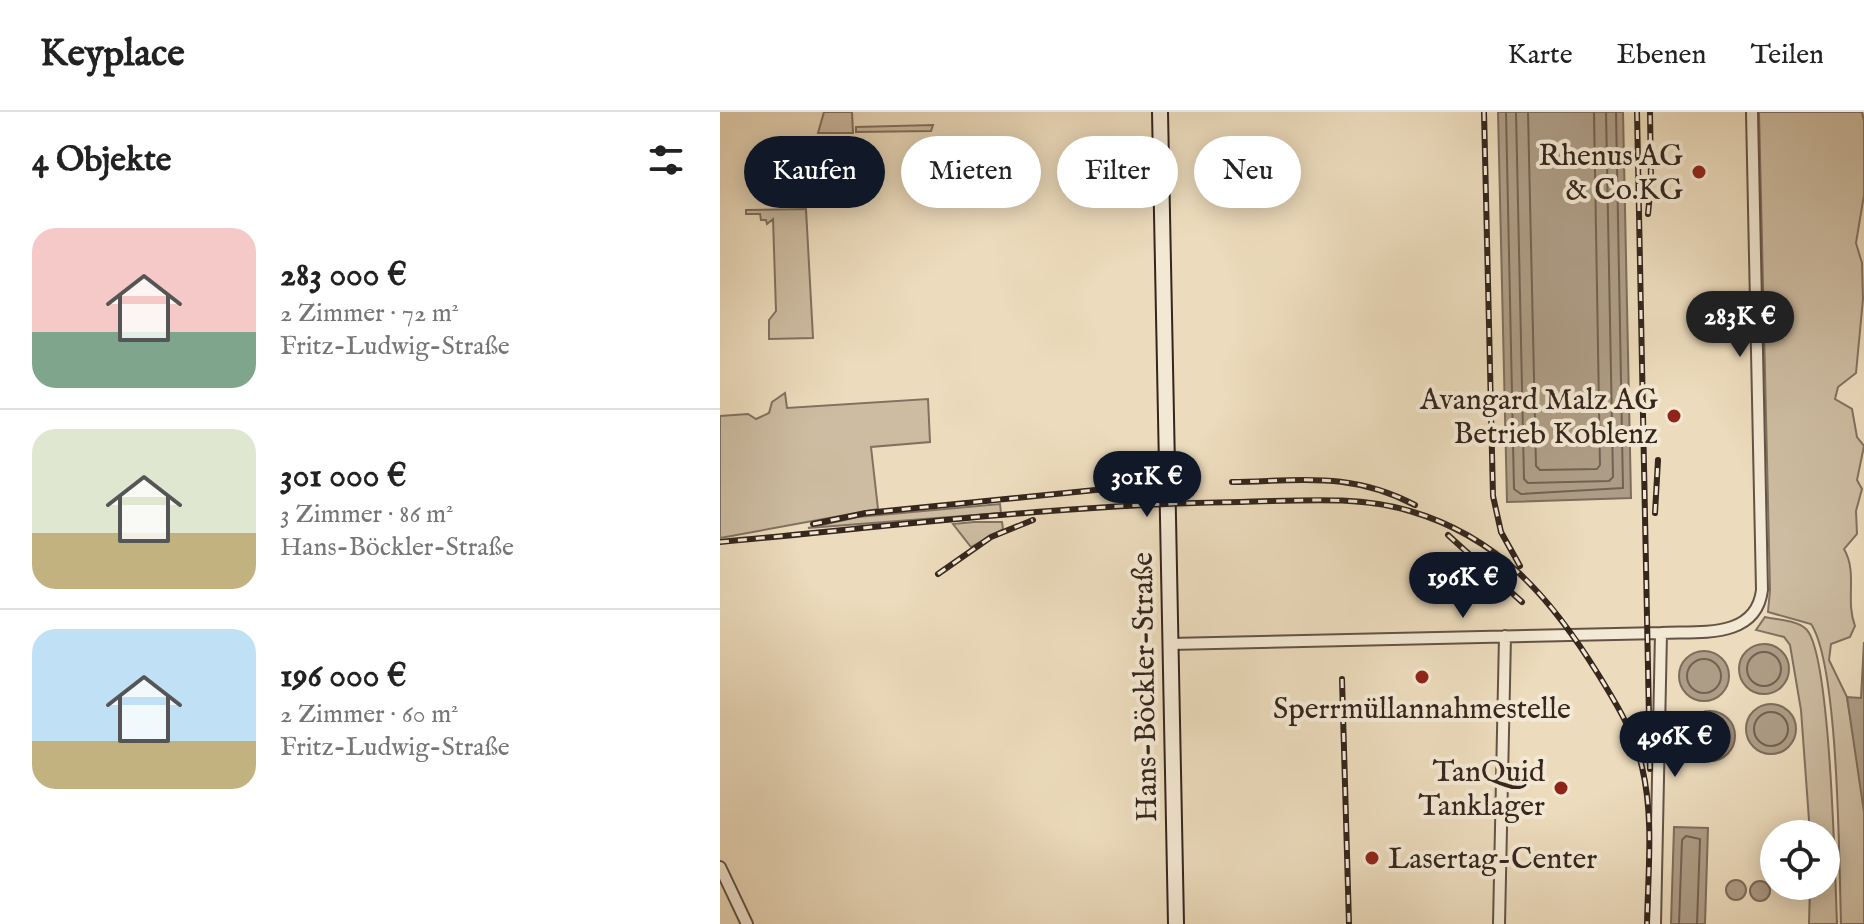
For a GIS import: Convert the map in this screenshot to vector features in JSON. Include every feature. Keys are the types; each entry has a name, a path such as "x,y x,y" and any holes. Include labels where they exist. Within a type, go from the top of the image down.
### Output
{"main road":[{"name":"Hans-Böckler-Straße","path":"1160,112 1176,924"}],"street":[{"path":"1170,644 1661,633 1739,626 1748,620 1760,602 1752,112"},
{"path":"1655,924 1661,633"},
{"path":"1499,924 1505,636"},
{"path":"720,867 747,924"}],"shaded area":[{"path":"824,112 852,112 853,133 818,133"},
{"path":"1759,112 1862,112 1864,195 1856,243 1862,263 1863,299 1856,373 1838,387 1835,399 1852,409 1857,437 1864,446 1857,480 1862,489 1856,511 1857,534 1844,549 1850,568 1855,626 1850,637 1831,644 1829,660 1847,697 1864,799 1864,924 1841,924 1836,767 1827,680 1820,646 1811,624 1768,612"},
{"path":"933,125 931,131 856,132 856,127"},
{"path":"806,209 813,338 769,339 769,320 776,311 773,219 767,224 766,220 761,220 760,214 746,214 746,210"},
{"path":"785,393 787,408 928,399 930,442 871,447 878,509 720,538 720,416 748,414 756,419 769,413 772,402"},
{"path":"1000,504 1001,513 808,528 858,517"},
{"path":"1002,522 1003,529 971,547 953,524"},
{"path":"1765,617 1792,622 1806,629 1814,646 1826,721 1833,820 1809,820 1801,710 1790,645 1784,637 1756,630"},
{"path":"1810,900 1836,900 1837,924 1809,924"}],"water":[{"path":"1498,112 1623,112 1631,498 1507,502"},
{"path":"1864,642 1864,812 1847,697 1861,698"},
{"path":"1764,644 1782,651 1789,669 1782,687 1764,694 1746,687 1739,669 1746,651"},
{"path":"1704,651 1722,658 1729,676 1722,694 1704,701 1686,694 1679,676 1686,658"},
{"path":"1771,704 1789,711 1796,729 1789,747 1771,754 1753,747 1746,729 1753,711"},
{"path":"1710,711 1728,718 1735,736 1728,754 1710,761 1692,754 1685,736 1692,718"},
{"path":"1674,827 1708,828 1705,924 1671,924"},
{"path":"1736,880 1743,883 1746,890 1743,897 1736,900 1729,897 1726,890 1729,883"},
{"path":"1760,881 1760,900 1764,900 1760,901 1756,900 1751,895 1751,887"}],"railway":[{"path":"1484,112 1493,496 1501,532 1520,566"},
{"path":"1637,112 1650,769"},
{"path":"1648,214 1650,112"},
{"path":"1655,513 1658,460"},
{"path":"1232,482 1325,480 1369,487 1415,505"},
{"path":"813,524 866,513 1145,485"},
{"path":"720,542 1111,507 1305,500 1390,506 1442,522 1496,554 1541,596 1580,646 1624,718 1639,754 1646,786 1649,845 1647,924"},
{"path":"938,574 991,537 1033,520"},
{"path":"1448,535 1522,602"},
{"path":"1342,679 1349,924"}],"place":[{"name":"Rhenus AG & Co.KG","path":"1699,172"},
{"name":"Avangard Malz AG Betrieb Koblenz","path":"1674,416"},
{"name":"Sperrmüllannahmestelle","path":"1422,677"},
{"name":"TanQuid Tanklager","path":"1561,788"},
{"name":"Lasertag-Center","path":"1372,858"}]}
